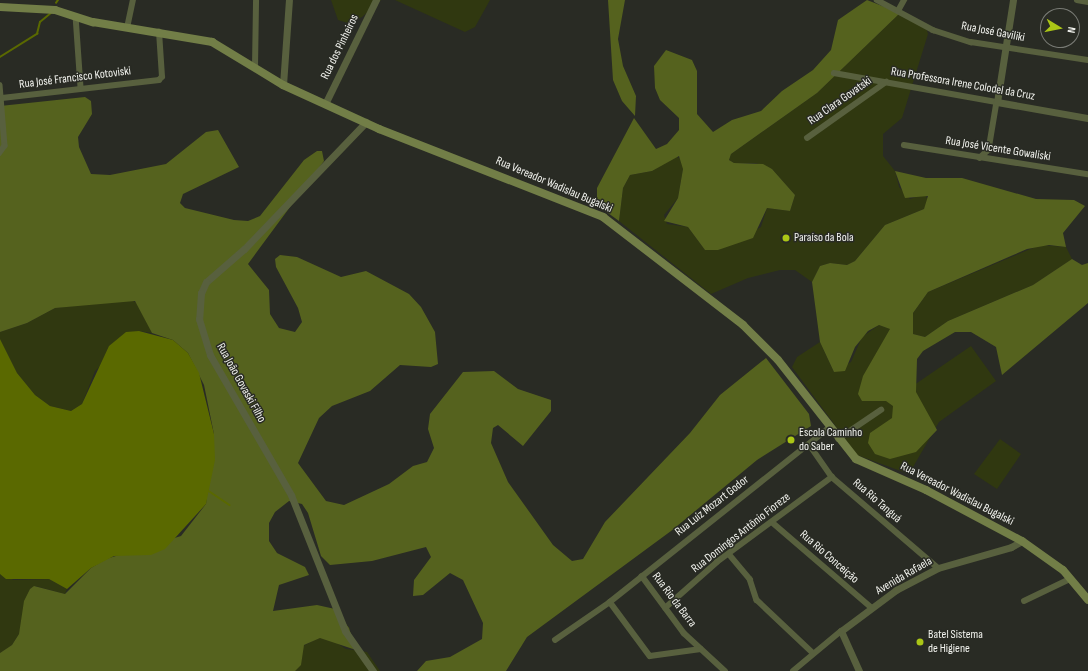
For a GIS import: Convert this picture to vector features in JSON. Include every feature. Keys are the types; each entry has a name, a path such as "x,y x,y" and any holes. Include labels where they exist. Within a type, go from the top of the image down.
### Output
{"main road":[{"name":"Rua Vereador Wadislau Bugalski","path":"0,7 55,10 127,28 159,32 212,42 283,85 325,104 366,122 603,217 743,325 778,360 829,428 856,459 926,490 1022,541 1047,557 1070,578 1088,600"}],"street":[{"path":"127,28 133,0"},
{"path":"283,85 289,0"},
{"name":"Rua dos Pinheiros","path":"325,104 376,0"},
{"name":"Rua José Gaviliki","path":"877,0 933,30 971,42 1006,46 1088,60"},
{"path":"898,11 904,0"},
{"path":"980,158 989,150 1013,0"},
{"path":"1077,0 1088,2"},
{"path":"255,67 256,2"},
{"path":"76,16 81,87"},
{"name":"Rua José Francisco Kotoviski","path":"2,98 81,87 161,79 159,32"},
{"name":"Rua Professora Irene Colodel da Cruz","path":"834,73 1088,118"},
{"name":"Rua Clara Govatski","path":"807,138 886,82"},
{"path":"0,85 5,146 0,153"},
{"name":"Rua João Govaski Filho","path":"366,122 244,249 206,282 201,293 199,319 210,355 288,489 345,631 373,671"},
{"name":"Rua José Vicente Gowaliski","path":"904,146 1088,174"},
{"path":"838,439 881,410"},
{"name":"Rua Luiz Mozart Godor","path":"555,640 610,602 829,428"},
{"name":"Rua Rio Tanguá","path":"809,444 832,477 938,568"},
{"name":"Rua Domingos Antônio Fioreze","path":"665,608 729,554 832,477"},
{"name":"Rua Rio Conceição","path":"772,522 872,608"},
{"name":"Avenida Rafaela","path":"793,671 813,653 872,608 938,568 1011,547 1022,541"},
{"path":"729,554 750,580 757,600 813,653"},
{"name":"Rua Rio da Barra","path":"642,576 665,608 701,649 725,671"},
{"path":"1024,601 1070,578"},
{"path":"610,602 650,656 701,649"},
{"path":"841,631 859,671"}],"shaded area":[{"path":"331,0 381,0 362,17 348,23 338,20"},
{"path":"395,0 490,0 475,27 465,32"},
{"path":"608,0 625,0 618,39 623,66 636,96 635,116 622,101 613,80"},
{"path":"867,0 900,13 817,93 731,154 729,160 734,163 763,164 772,169 795,195 790,211 767,208 753,238 718,250 705,250 688,227 664,221 678,198 683,169 679,156 652,171 630,175 623,188 619,221 597,205 597,188 634,118 656,149 667,144 679,130 679,118 660,100 655,88 654,66 666,50 692,60 697,71 697,114 713,132 732,120 761,111 782,91 813,70 831,50 838,20"},
{"path":"900,13 926,27 928,34 902,118 883,134 883,156 895,171 899,187 910,199 925,194 928,201 924,209 885,225 855,261 847,265 830,263 820,266 812,282 795,270 780,270 748,278 711,294 619,221 623,188 630,175 652,171 675,156 683,160 678,198 664,215 667,224 688,227 705,250 718,250 761,227 767,208 790,211 795,195 772,169 756,163 734,163 729,160 731,154 817,93"},
{"path":"85,97 91,101 92,114 78,137 79,147 91,174 110,175 166,164 206,132 218,130 239,167 183,194 180,203 185,208 234,220 248,221 260,216 304,160 317,151 322,151 324,161 248,264 269,290 270,314 279,328 295,332 302,322 298,308 276,267 275,259 280,255 297,257 341,277 366,271 409,294 421,307 435,332 438,364 431,367 400,365 370,391 332,406 319,418 298,463 326,501 344,505 389,484 413,466 427,462 434,448 428,429 430,414 463,372 494,371 518,389 551,400 551,411 523,446 498,425 493,428 491,443 508,482 553,545 572,561 583,559 605,522 690,433 720,395 766,358 809,414 811,426 757,460 671,531 527,637 506,671 417,671 426,661 450,657 482,639 483,623 463,580 450,573 423,595 413,596 414,580 431,557 426,547 372,561 330,565 321,556 308,513 302,504 289,501 275,512 269,523 269,541 277,553 305,567 309,575 279,585 273,611 317,605 335,609 349,628 356,650 320,638 304,645 301,665 295,671 0,671 0,653 12,645 19,634 24,601 30,589 34,586 65,594 91,568 106,559 181,536 206,504 214,434 204,385 188,353 173,340 152,333 135,301 55,308 27,323 0,332 0,106"},
{"path":"895,171 926,178 962,178 1036,199 1074,200 1085,206 1063,233 1066,247 1049,245 1027,249 928,292 913,313 913,334 925,337 948,321 1033,285 1072,259 1082,265 1088,263 1088,303 1002,375 996,347 971,332 955,332 923,351 917,359 916,392 937,430 916,452 890,459 875,454 868,443 870,433 892,418 893,406 886,401 862,401 858,394 863,376 890,329 879,325 868,331 855,347 845,371 834,372 820,342 812,282 820,266 830,263 847,265 855,261 885,225 924,209 928,196 905,198"},
{"path":"1040,245 1066,247 1072,259 1033,285 948,321 925,337 913,334 913,313 928,292"},
{"path":"130,299 141,306 152,333 139,331 95,371 82,404 71,411 50,406 35,395 17,373 0,339 0,332 27,323 55,308"},
{"path":"879,325 891,329 875,359 878,401 901,394 971,346 996,381 939,422 909,474 857,455 792,367 797,357 820,342 834,372 851,362 862,337"},
{"path":"139,331 173,340 188,353 199,373 214,434 215,460 206,504 165,549 151,555 114,556 91,568 67,589 49,579 6,579 0,574 0,339 17,373 35,395 50,406 71,411 82,404 109,346 126,332"},
{"path":"1000,439 1021,454 997,489 974,474"},
{"path":"0,574 14,580 49,579 67,589 65,594 35,586 30,589 19,634 12,645 0,653"},
{"path":"321,637 329,638 346,649 367,652 380,671 274,671 301,647"}],"waterway":[{"path":"0,57 37,34 40,22 51,13"},
{"path":"209,491 230,505"}],"place":[{"name":"Paraíso da Bola","path":"786,238"},
{"name":"Escola Caminho do Saber","path":"791,440"},
{"name":"Batel Sistema de Higiene","path":"920,642"}]}
